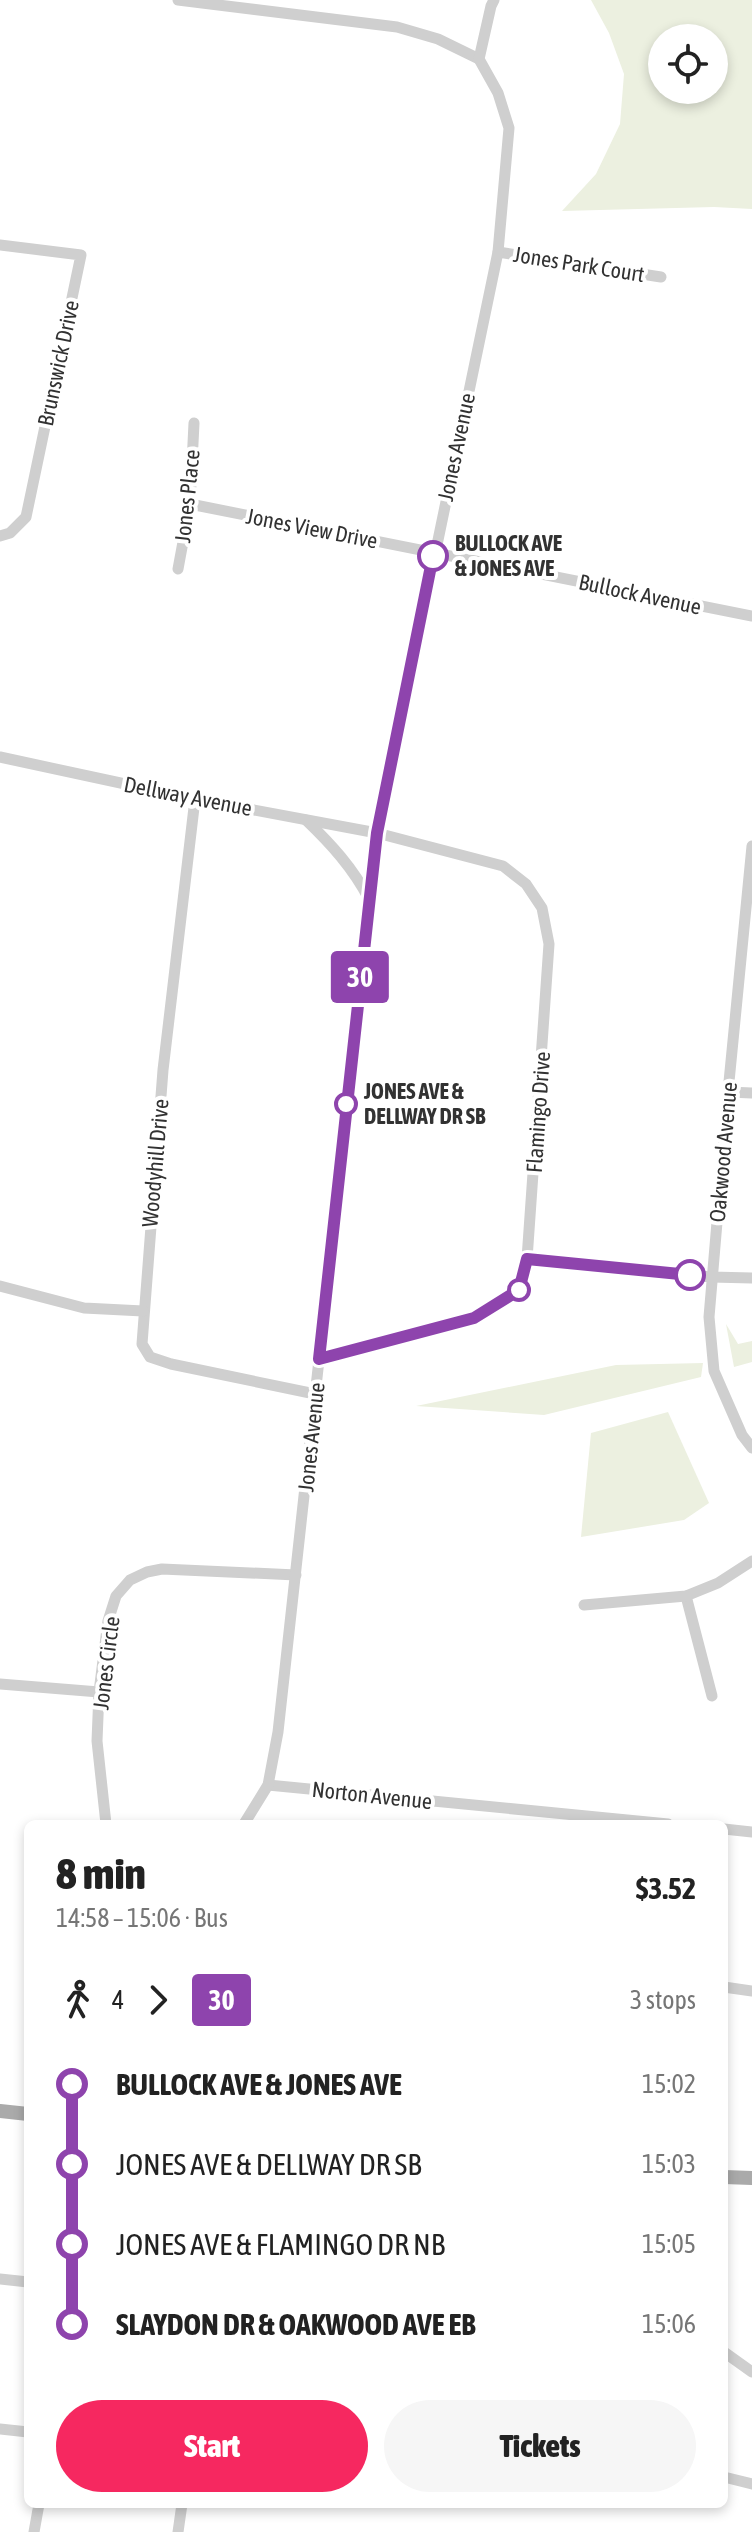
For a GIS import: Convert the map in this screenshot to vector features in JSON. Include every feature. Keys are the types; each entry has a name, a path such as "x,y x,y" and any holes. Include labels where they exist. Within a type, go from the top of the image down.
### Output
{"main road":[{"path":"0,2111 24,2114"},
{"path":"728,2177 752,2178"}],"street":[{"path":"178,0 397,27 438,39 479,59 494,0"},
{"name":"Jones Avenue","path":"246,1820 268,1785 278,1732 377,833 498,252 509,128 498,93 479,59"},
{"name":"Brunswick Drive","path":"0,245 81,255 26,517 10,533 0,536"},
{"name":"Jones Park Court","path":"498,252 661,277"},
{"name":"Jones Place","path":"178,569 190,504 194,423"},
{"name":"Jones View Drive","path":"190,504 434,552"},
{"name":"Bullock Avenue","path":"434,552 752,616"},
{"name":"Dellway Avenue","path":"0,757 195,799 377,833"},
{"name":"Woodyhill Drive","path":"195,799 163,1070 142,1344 150,1357 171,1364 315,1394"},
{"path":"305,819 351,868 369,899"},
{"name":"Flamingo Drive","path":"319,1359 474,1318 519,1290 527,1259 549,944 542,908 526,884 503,866 377,833"},
{"name":"Oakwood Avenue","path":"752,846 746,967 728,1092 709,1317 714,1371 742,1435 752,1448"},
{"path":"728,1092 752,1093"},
{"path":"527,1259 711,1277 752,1278"},
{"path":"0,1286 84,1308 143,1311"},
{"path":"584,1605 686,1596 718,1583 752,1561"},
{"name":"Jones Circle","path":"106,1820 97,1741 99,1692 108,1621 116,1596 130,1580 162,1569 296,1575"},
{"path":"686,1596 712,1696"},
{"path":"0,1684 99,1692"},
{"name":"Norton Avenue","path":"268,1785 627,1820"},
{"path":"728,1829 752,1832"},
{"path":"728,1988 752,1991"},
{"path":"0,2279 24,2282"},
{"path":"728,2355 752,2372"},
{"path":"0,2429 24,2432"},
{"path":"728,2478 752,2484"},
{"path":"34,2532 38,2508"},
{"path":"178,2532 181,2508"}],"green space":[{"path":"591,0 752,0 752,209 562,211 596,174 620,124 624,74 609,33"},
{"path":"726,1324 738,1344 752,1341 752,1362 734,1367"},
{"path":"703,1363 701,1377 544,1415 416,1406 616,1365"},
{"path":"668,1412 709,1503 684,1520 581,1537 591,1433"}],"bus line":[{"name":"30","path":"433,556 377,833 319,1359 474,1318 519,1290 527,1259 690,1275"}],"place":[{"name":"BULLOCK AVE & JONES AVE","path":"433,556"},
{"name":"JONES AVE & DELLWAY DR SB","path":"346,1104"}]}
